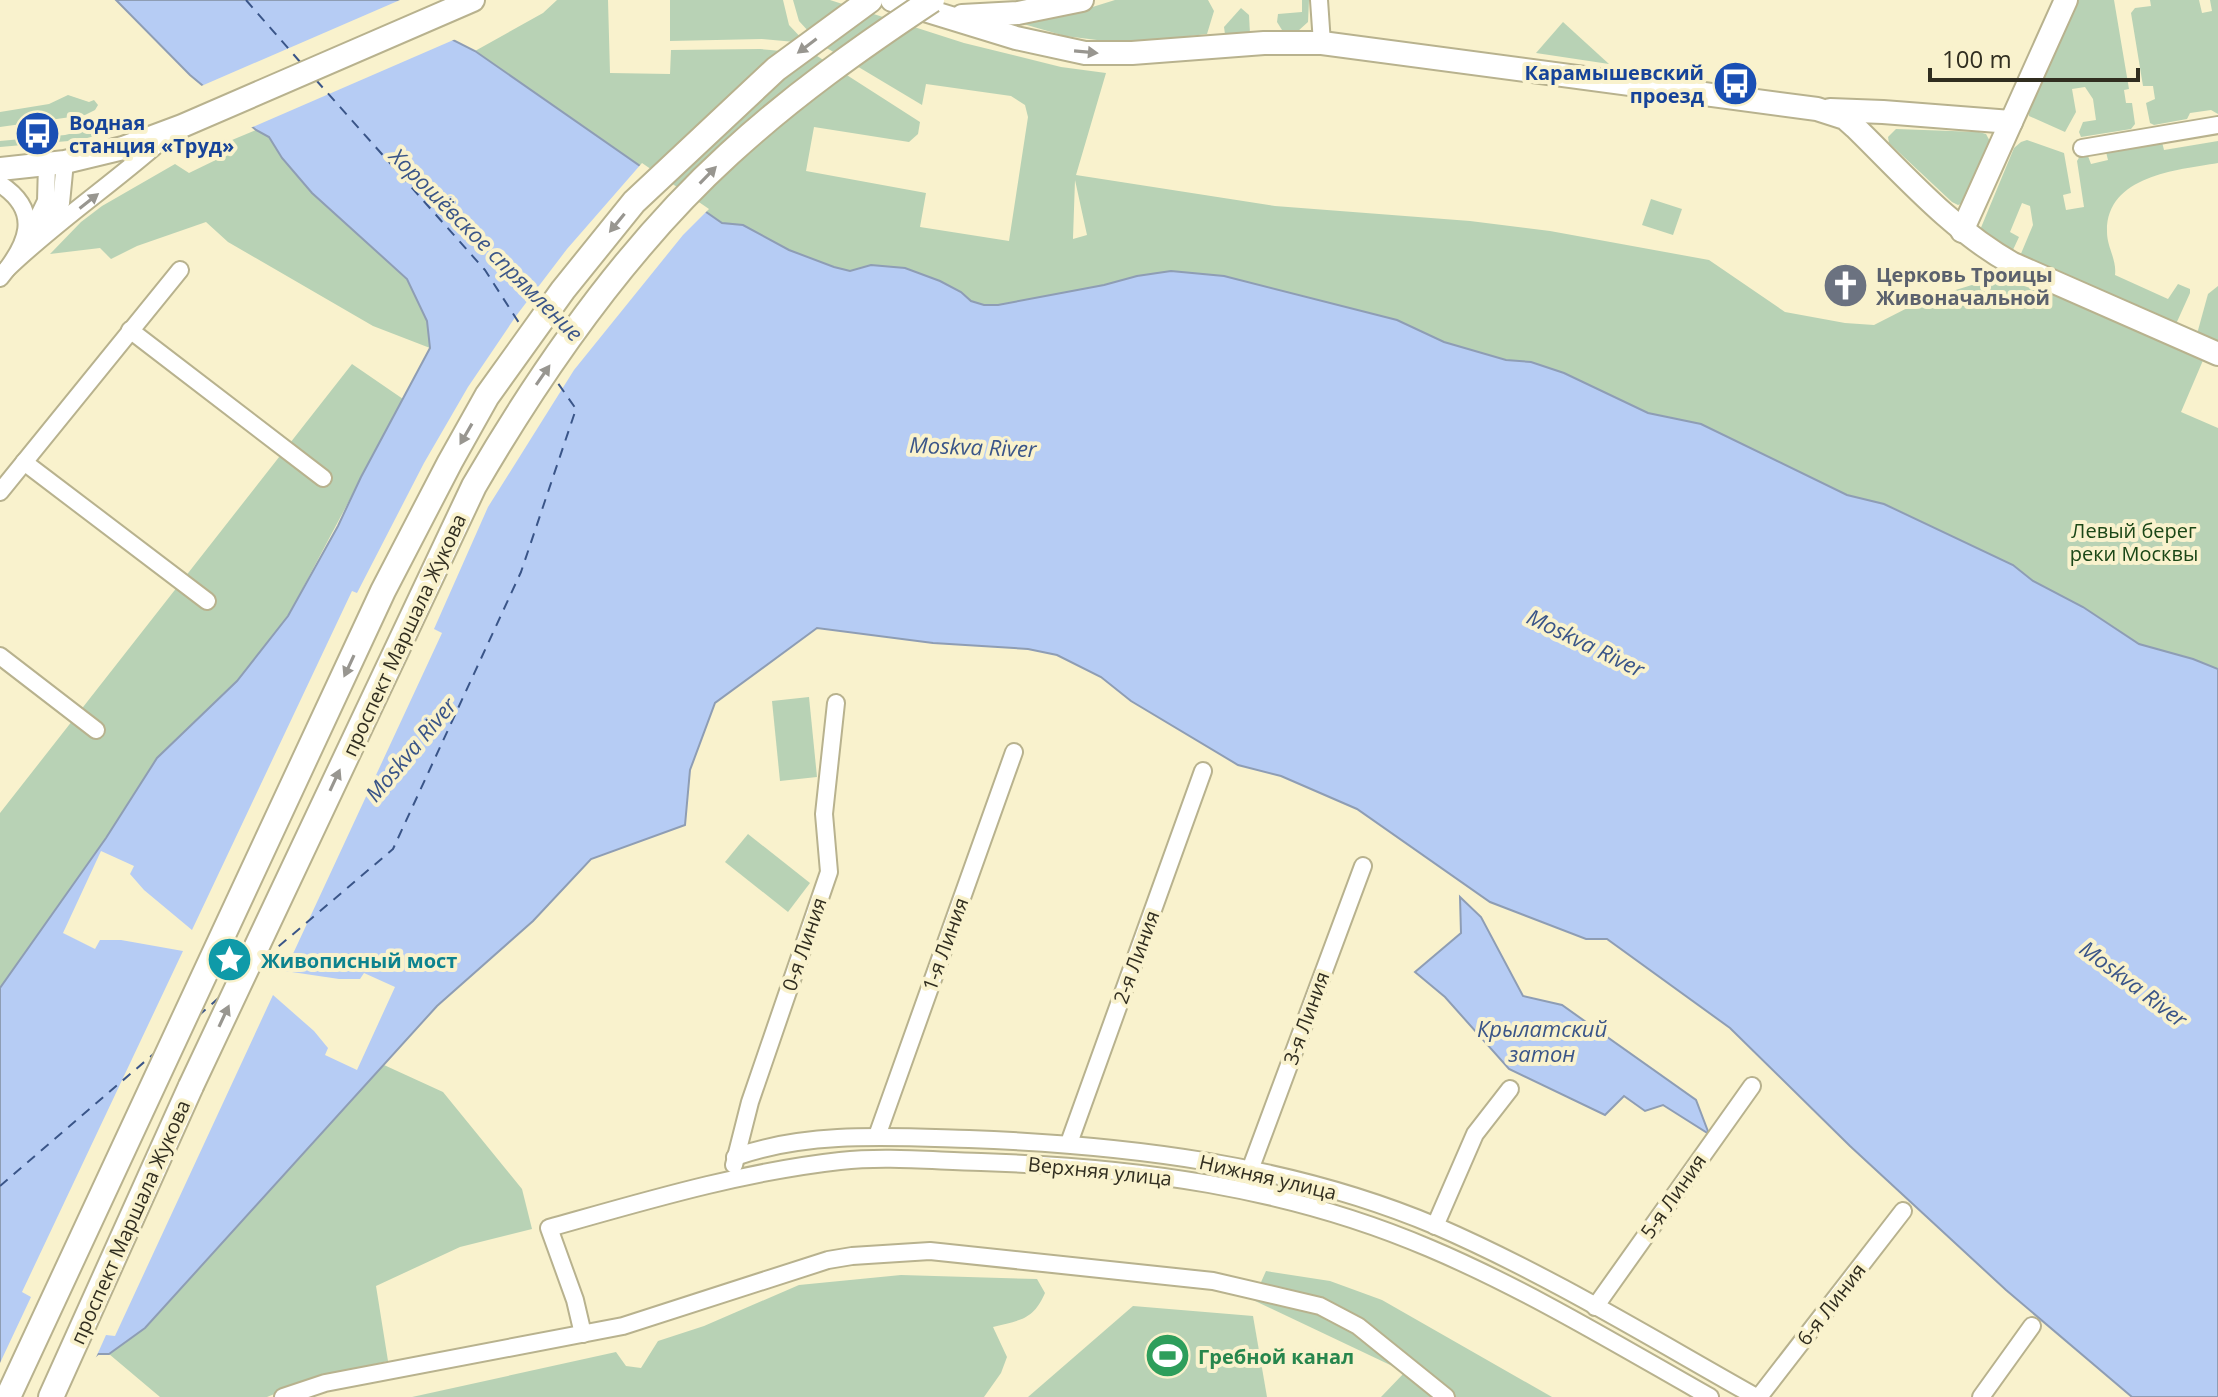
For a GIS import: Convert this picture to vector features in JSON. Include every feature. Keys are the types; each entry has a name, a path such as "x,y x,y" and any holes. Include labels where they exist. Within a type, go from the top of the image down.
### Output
{"main road":[{"name":"проспект Маршала Жукова","path":"8,1397 383,591 487,396 563,290 634,202 776,69 870,0"},
{"name":"проспект Маршала Жукова","path":"51,1397 191,1086 408,625 474,486 511,423 585,318 656,229 727,155 793,98 939,8"}],"street":[{"path":"0,169 104,154 178,128 473,0"},
{"path":"892,0 939,8 1018,13 1082,0"},
{"path":"1319,0 1322,43"},
{"path":"1962,231 2066,0"},
{"path":"939,8 1016,38 1065,50 1107,54 1264,43 1322,43 1821,110 1845,118 1962,231 1984,248 2013,264 2218,354"},
{"path":"1821,110 2011,122"},
{"path":"1862,134 1889,112"},
{"path":"2082,148 2218,125"},
{"path":"4,273 28,244 129,170 178,128"},
{"path":"28,244 46,201 56,163"},
{"path":"0,184 14,193 22,205 26,215 28,244"},
{"path":"0,492 180,270"},
{"path":"130,330 323,478"},
{"path":"24,462 207,601"},
{"path":"0,656 96,730"},
{"name":"0-я Линия","path":"732,1178 750,1102 829,872 824,814 836,703"},
{"name":"1-я Линия","path":"877,1136 1014,752"},
{"name":"2-я Линия","path":"1069,1143 1203,771"},
{"name":"3-я Линия","path":"1250,1170 1363,866"},
{"name":"5-я Линия","path":"1595,1307 1752,1086"},
{"path":"1435,1226 1475,1134 1510,1089"},
{"name":"Нижняя улица","path":"735,1157 759,1149 877,1136 1069,1143 1153,1153 1250,1170 1335,1190 1435,1226 1517,1264 1758,1397"},
{"name":"Верхняя улица","path":"583,1334 575,1300 549,1228 732,1178 841,1161 879,1159 1064,1165 1245,1189 1327,1211 1427,1247 1495,1278 1710,1397"},
{"name":"6-я Линия","path":"1758,1397 1903,1211"},
{"path":"283,1397 325,1383 623,1326 828,1260 930,1251 1213,1281 1320,1306 1358,1326 1446,1397"},
{"path":"1981,1397 2032,1326"}],"green space":[{"name":"Левый берег реки Москвы","path":"557,0 608,0 610,73 670,74 671,50 760,49 814,54 920,122 918,134 909,142 814,127 806,171 926,193 920,227 1009,241 1028,117 1025,105 1011,96 926,84 922,105 820,44 799,21 793,0 830,0 964,43 1061,67 1106,73 1076,175 1275,206 1470,221 1550,231 1709,260 1785,312 1845,323 1874,325 1923,300 1998,277 2030,288 2036,286 2204,358 2181,412 2218,428 2218,669 2139,644 2083,607 2033,581 2013,565 1885,504 1847,495 1701,424 1648,413 1564,373 1444,342 1397,320 1224,276 1137,276 1104,285 984,305 971,301 961,292 871,265 850,271 789,250 743,225 722,223 475,51 543,13","holes":["1075,180 1087,235 1073,239"]},
{"path":"670,0 783,0 789,25 806,43 762,39 670,41"},
{"path":"1115,0 1208,0 1214,11 1207,34 1156,40 1105,41 1065,36 1020,23 1070,14"},
{"path":"1302,0 1309,0 1308,22 1298,31 1282,30 1277,22 1278,14 1302,12"},
{"path":"2077,0 2114,0 2129,89 2124,90 2126,103 2132,103 2135,124 2131,129 2081,137 2079,132 2083,122 2096,120 2093,99 2085,87 2072,89 2076,112 2065,132 2029,116 2029,105"},
{"path":"2150,0 2199,0 2202,13 2212,11 2210,0 2218,0 2218,114 2211,110 2190,113 2187,119 2154,125 2150,123 2146,103 2155,99 2153,86 2143,86 2131,13 2135,8 2151,6"},
{"path":"1241,8 1249,15 1250,34 1225,34 1224,27"},
{"path":"1563,22 1609,64 1536,53"},
{"path":"68,95 89,102 94,100 98,105 85,115 0,127 0,112 49,104"},
{"path":"128,120 142,123 80,140 0,147 0,141 65,135"},
{"path":"1896,129 1986,134 1992,145 1965,202 1958,205 1952,202 1889,143 1888,137"},
{"path":"256,130 269,137 282,158 312,193 408,279 427,321 430,348 373,326 228,242 206,222 137,246 111,259 100,248 50,254 81,222 102,206 175,164 189,173 222,157 224,148 220,145"},
{"path":"2027,140 2064,153 2071,193 2063,195 2066,210 2084,207 2077,161 2080,156 2088,156 2091,164 2108,160 2106,152 2162,142 2164,150 2218,141 2218,163 2146,179 2118,199 2110,213 2107,238 2115,275 2168,299 2178,284 2190,289 2176,324 2020,256 2033,225 2030,206 2022,203 2010,232 2019,237 2012,252 1980,230 2014,148"},
{"path":"1651,199 1682,209 1673,235 1642,225"},
{"path":"2218,286 2218,346 2197,334 2208,294"},
{"path":"352,364 403,399 288,616 237,681 157,758 106,838 0,988 0,813"},
{"path":"809,697 817,777 780,781 772,701"},
{"path":"748,834 810,883 788,912 725,862"},
{"path":"384,1065 443,1092 522,1189 532,1229 460,1247 376,1286 388,1361 314,1378 267,1397 160,1397 109,1354 145,1328"},
{"path":"1266,1271 1330,1281 1382,1300 1552,1397 1381,1397 1405,1372 1253,1300"},
{"path":"901,1275 1037,1279 1045,1293 1035,1309 1018,1321 993,1327 1007,1357 1001,1373 984,1397 412,1397 616,1352 626,1366 641,1368 658,1341 704,1326 799,1285"},
{"name":"Гребной канал","path":"1133,1306 1253,1316 1267,1397 1028,1397"}],"water":[{"path":"116,0 400,0 443,35 475,51 722,223 743,225 789,250 834,267 850,271 871,265 905,268 940,281 971,301 984,305 998,305 1171,271 1224,276 1397,320 1444,342 1564,373 1648,413 1701,424 1847,495 1884,504 2013,565 2033,581 2083,607 2139,644 2218,669 2218,1397 2132,1397 2006,1290 1850,1146 1730,1028 1607,939 1586,939 1490,902 1357,809 1281,776 1238,765 1131,701 1101,677 1057,655 1028,649 933,643 817,628 715,703 690,770 685,825 591,859 533,921 437,1006 145,1328 109,1354 98,1354 49,1397 0,1397 0,988 106,838 157,758 237,681 288,616 430,348 427,321 407,279 312,193 282,158 269,137 256,130 190,75"},
{"name":"Крылатский затон","path":"1460,897 1481,917 1523,996 1562,1005 1696,1100 1709,1134 1663,1105 1645,1111 1624,1096 1605,1115 1509,1069 1445,997 1415,972 1461,933"}],"pier":[{"path":"406,0 458,38 248,129 199,87"},
{"name":"Живописный мост","path":"642,163 709,209 683,235 574,370 488,507 434,629 442,633 285,971 339,979 360,979 364,973 395,987 357,1070 325,1055 328,1048 314,1031 273,995 115,1336 106,1335 93,1364 55,1397 0,1397 0,1363 31,1297 22,1292 183,951 121,940 100,940 95,949 63,933 101,851 134,866 130,874 144,890 192,930 352,591 357,593 424,463 468,387 567,249"}],"ferry route":[{"path":"246,0 301,63"},
{"path":"316,80 485,270 521,326"},
{"path":"265,958 393,849 521,572 576,409 555,379"},
{"path":"198,1016 221,996"},
{"path":"0,1186 157,1051"}],"place":[{"name":"Карамышевский проезд","path":"1735,83"},
{"name":"Водная станция «Труд»","path":"38,133"},
{"name":"Церковь Троицы Живоначальной","path":"1845,286"},
{"name":"Живописный мост","path":"230,960"},
{"name":"Гребной канал","path":"1167,1356"}],"water label":[{"name":"Хорошёвское спрямление","path":"487,244"},
{"name":"Moskva River","path":"973,446"},
{"name":"Moskva River","path":"1586,642"},
{"name":"Moskva River","path":"410,749"},
{"name":"Moskva River","path":"2134,983"}]}
